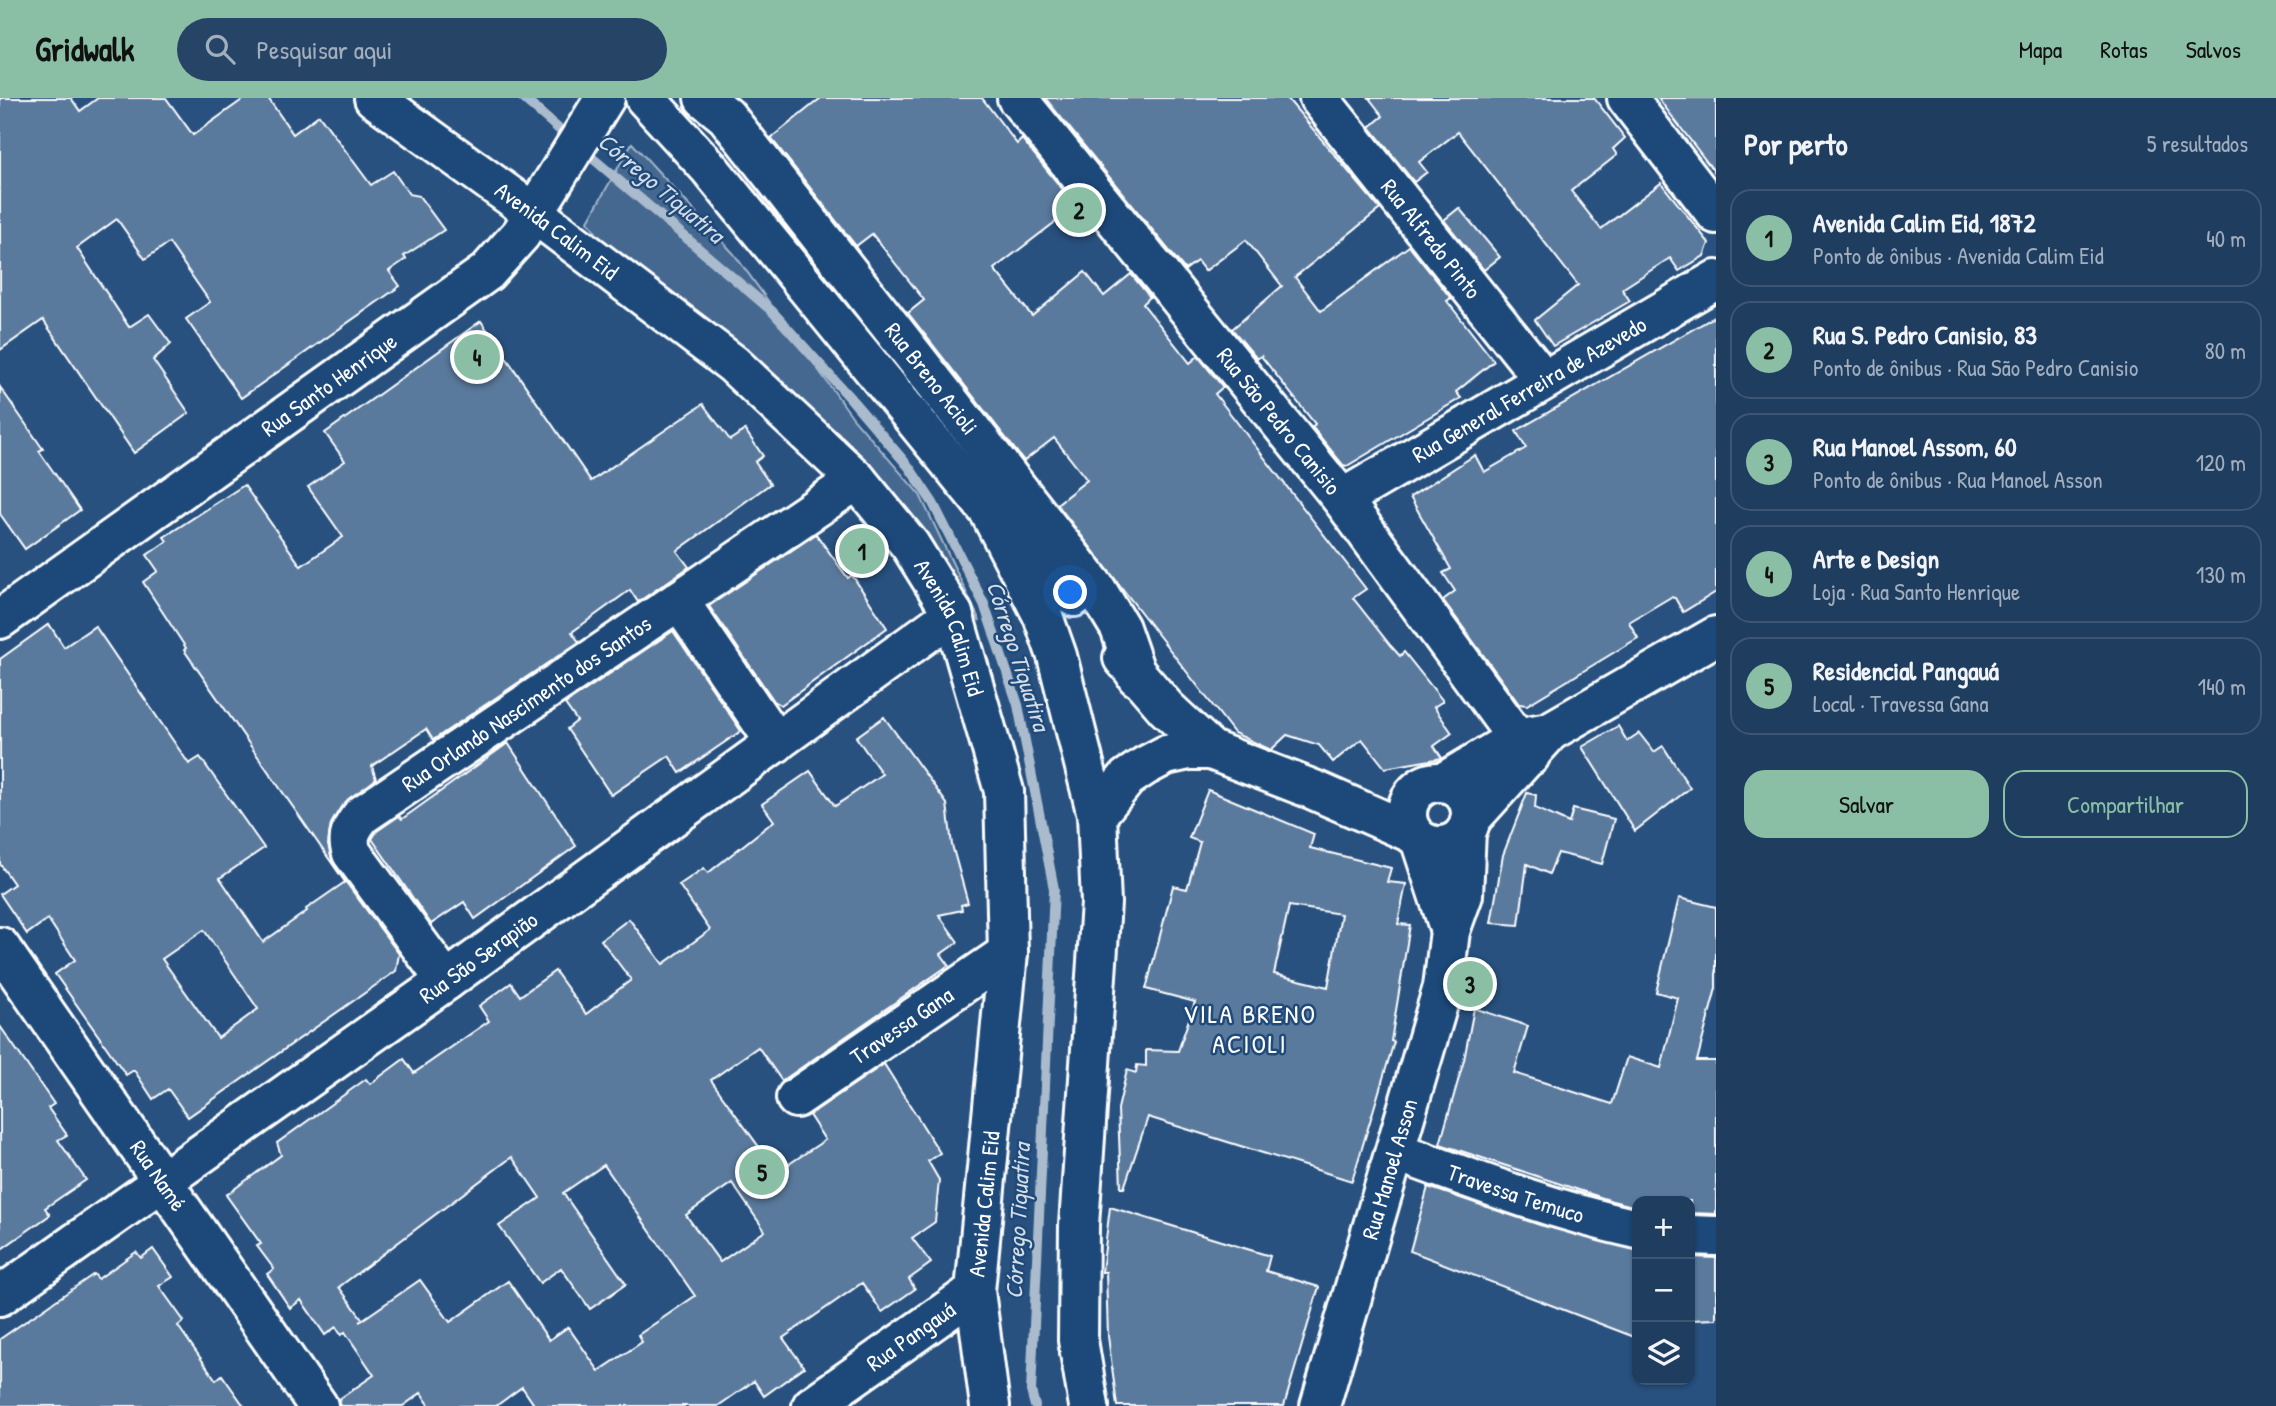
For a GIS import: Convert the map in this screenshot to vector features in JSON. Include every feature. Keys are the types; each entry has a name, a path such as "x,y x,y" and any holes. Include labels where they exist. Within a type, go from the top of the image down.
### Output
{"street":[{"name":"Avenida Calim Eid","path":"374,98 543,201 733,364 857,480 910,545 953,614 1004,791 1009,953 975,1291 990,1406"},
{"path":"645,98 710,169 989,510 1043,616 1058,656 1097,815 1101,903 1079,1225 1078,1340 1089,1406"},
{"name":"Rua Breno Acioli","path":"704,98 726,116 1097,590 1120,628 1138,677"},
{"name":"Rua São Pedro Canisio","path":"1017,98 1342,499 1532,742"},
{"name":"Rua Alfredo Pinto","path":"1319,98 1543,379"},
{"path":"1627,98 1716,214"},
{"name":"Rua Santo Henrique","path":"0,619 487,272 521,234 599,108"},
{"name":"Rua General Ferreira de Azevedo","path":"1342,499 1716,280"},
{"name":"Rua Orlando Nascimento dos Santos","path":"446,981 352,853 348,844 351,829 362,815 857,480"},
{"name":"Rua Breno Acioli","path":"989,510 1054,573 1138,677 1211,750 1314,790 1417,837"},
{"path":"679,601 776,743"},
{"name":"Rua São Serapião","path":"0,1296 446,981 953,614"},
{"name":"Rua Breno Acioli","path":"1314,790 1388,792 1432,785 1532,742 1716,636"},
{"name":"Rua Breno Acioli","path":"1468,825 1532,742"},
{"name":"Rua Breno Acioli","path":"1097,815 1127,778 1145,766 1178,752 1211,750"},
{"path":"1432,785 1465,796 1468,825 1458,840 1446,845 1417,837 1406,809 1411,797 1432,785"},
{"name":"Rua Manoel Asson","path":"1320,1406 1397,1152 1443,987 1451,931 1463,895 1468,825"},
{"name":"Rua Manoel Asson","path":"1417,837 1451,931"},
{"name":"Rua Namé","path":"0,947 318,1406"},
{"name":"Travessa Gana","path":"796,1098 1009,953"},
{"name":"Travessa Temuco","path":"1397,1152 1485,1184 1600,1221 1632,1228"},
{"path":"1695,1235 1716,1236"},
{"name":"Rua Pangauá","path":"812,1406 975,1291"}],"shaded area":[{"path":"632,143 734,254 854,419 920,495 980,621 834,441 621,268 588,221"}],"building":[{"path":"0,98 71,98 80,111 98,98 166,98 193,135 245,98 268,98 293,134 319,115 371,185 393,171 409,194 419,196 444,230 404,256 406,259 389,271 400,286 241,398 186,319 210,302 169,243 145,259 117,219 77,248 129,327 149,314 171,344 153,360 189,413 134,453 43,320 0,350"},
{"path":"821,98 982,98 1017,144 1022,139 1076,206 994,269 1032,316 1085,272 1104,296 1131,274 1150,297 1143,304 1190,363 1198,356 1223,387 1215,394 1366,589 1353,598 1390,645 1400,656 1404,652 1443,701 1434,707 1452,733 1434,746 1442,758 1385,768 1362,739 1333,762 1319,745 1287,735 1271,750 1234,733 1057,504 1087,480 1054,438 1024,461 908,313 924,300 910,282 872,234 856,246 771,138"},
{"path":"1045,98 1287,98 1380,209 1295,277 1321,311 1409,246 1451,298 1447,301 1494,361 1456,392 1461,398 1347,466 1343,465 1312,427 1315,424 1261,356 1257,359 1232,329 1282,286 1246,240 1205,271 1197,261 1185,270"},
{"path":"1369,98 1594,98 1625,138 1613,149 1617,155 1571,191 1601,229 1661,183 1709,243 1704,256 1679,271 1670,258 1622,289 1630,301 1553,346 1535,320 1578,285 1458,132 1419,162 1427,172 1414,182 1370,127 1383,116"},
{"path":"1658,98 1716,98 1716,174"},
{"path":"1459,208 1500,257 1484,270 1444,220"},
{"path":"1716,316 1716,592 1683,612 1675,598 1671,597 1629,622 1638,638 1527,705 1519,704 1443,600 1455,591 1443,573 1451,569 1410,497 1475,455 1484,472 1526,448 1516,431"},
{"path":"481,321 591,481 703,404 730,440 745,430 763,456 755,462 770,484 677,551 689,567 638,602 630,590 572,632 579,642 433,740 426,729 372,766 376,779 341,807 331,824 328,845 334,866 399,954 396,971 188,1117 168,1089 153,1099 134,1070 126,1075 55,974 75,960 48,919 27,934 0,894 14,884 0,864 0,659 49,624 64,647 95,626 189,764 200,757 264,848 220,878 263,942 345,882 184,650 186,648 143,582 158,571 147,555 167,541 164,537 244,485 301,566 343,537 308,487 345,461 325,433","holes":["204,930 258,1009 218,1038 162,959"]},
{"path":"0,387 43,449 39,451 80,510 25,549 0,514"},
{"path":"816,534 848,578 852,575 887,628 781,705 774,701 709,606"},
{"path":"673,631 741,731 680,773 669,756 611,795 567,729 577,721 565,704"},
{"path":"884,717 947,804 952,845 968,903 961,905 962,910 939,915 958,942 941,954 949,965 782,1081 758,1047 711,1080 777,1172 825,1140 809,1115 884,1064 940,1153 928,1161 939,1180 935,1222 912,1238 931,1263 909,1279 915,1289 882,1312 862,1283 783,1338 804,1367 764,1396 754,1381 718,1406 535,1406 522,1387 496,1406 430,1406 421,1393 403,1406 340,1406 338,1400 374,1375 345,1332 341,1335 336,1327 325,1335 301,1300 290,1308 267,1274 274,1269 257,1246 261,1244 226,1195 281,1155 277,1143 366,1079 370,1084 404,1059 414,1073 489,1021 479,1006 511,983 520,996 555,971 586,1014 631,980 601,940 629,919 663,964 710,930 679,885 704,868 708,873 774,821 762,804 810,771 835,806 882,774 856,737","holes":["512,1157 540,1198 499,1226 540,1283 561,1268 590,1309 626,1284 563,1193 604,1165 695,1296 638,1335 642,1342 599,1371 568,1327 549,1340 508,1281 450,1322 420,1280 363,1319 339,1287","732,1183 765,1231 720,1262 686,1215"]},
{"path":"1618,726 1627,741 1639,733 1654,752 1663,746 1690,788 1635,831 1582,747"},
{"path":"508,743 576,846 475,919 464,902 431,924 372,839 377,831 399,816 402,819"},
{"path":"1208,790 1314,834 1310,848 1391,868 1387,882 1406,884 1398,924 1410,925 1391,1041 1394,1042 1352,1181 1148,1117 1124,1188 1121,1188 1118,1109 1127,1070 1136,1073 1137,1065 1146,1066 1146,1050 1178,1051 1195,1002 1146,989 1173,886 1187,889 1200,842 1189,838","holes":["1289,906 1341,914 1328,987 1274,974"]},
{"path":"1527,793 1536,795 1535,808 1569,823 1573,809 1614,819 1602,864 1558,853 1549,874 1527,864 1519,925 1491,923 1503,855"},
{"path":"1679,898 1716,907 1716,988 1697,1061 1716,1061 1716,1214 1695,1213 1695,1196 1632,1196 1632,1206 1612,1201 1440,1144 1464,1060 1474,1008 1528,1026 1514,1073 1612,1104 1627,1057 1661,1068 1678,998 1656,992"},
{"path":"0,1026 54,1104 48,1108 67,1135 58,1140 86,1180 45,1208 50,1215 0,1250"},
{"path":"1428,1187 1540,1225 1632,1249 1632,1336 1410,1251"},
{"path":"1110,1207 1270,1256 1266,1271 1319,1287 1284,1406 1117,1406 1108,1336 1106,1272 1102,1272"},
{"path":"153,1249 173,1277 159,1286 184,1321 178,1326 216,1380 222,1375 244,1406 0,1406 0,1339 94,1274 98,1279 136,1252 141,1258"},
{"path":"1695,1257 1716,1258 1716,1319 1695,1320"}],"waterway":[{"name":"Córrego Tiquatira","path":"523,98 569,138"},
{"name":"Córrego Tiquatira","path":"583,150 772,311 851,399 909,467 933,503 984,604 1018,705 1054,889 1031,1391 1035,1406"}],"place":[{"name":"Rua S. Pedro Canisio, 83","path":"1079,210"},
{"name":"Arte e Design","path":"477,357"},
{"name":"Avenida Calim Eid, 1872","path":"862,551"},
{"name":"Rua Manoel Assom, 60","path":"1470,984"},
{"name":"Residencial Pangauá","path":"762,1172"}],"district":[{"name":"VILA BRENO ACIOLI","path":"1250,1029"}]}
